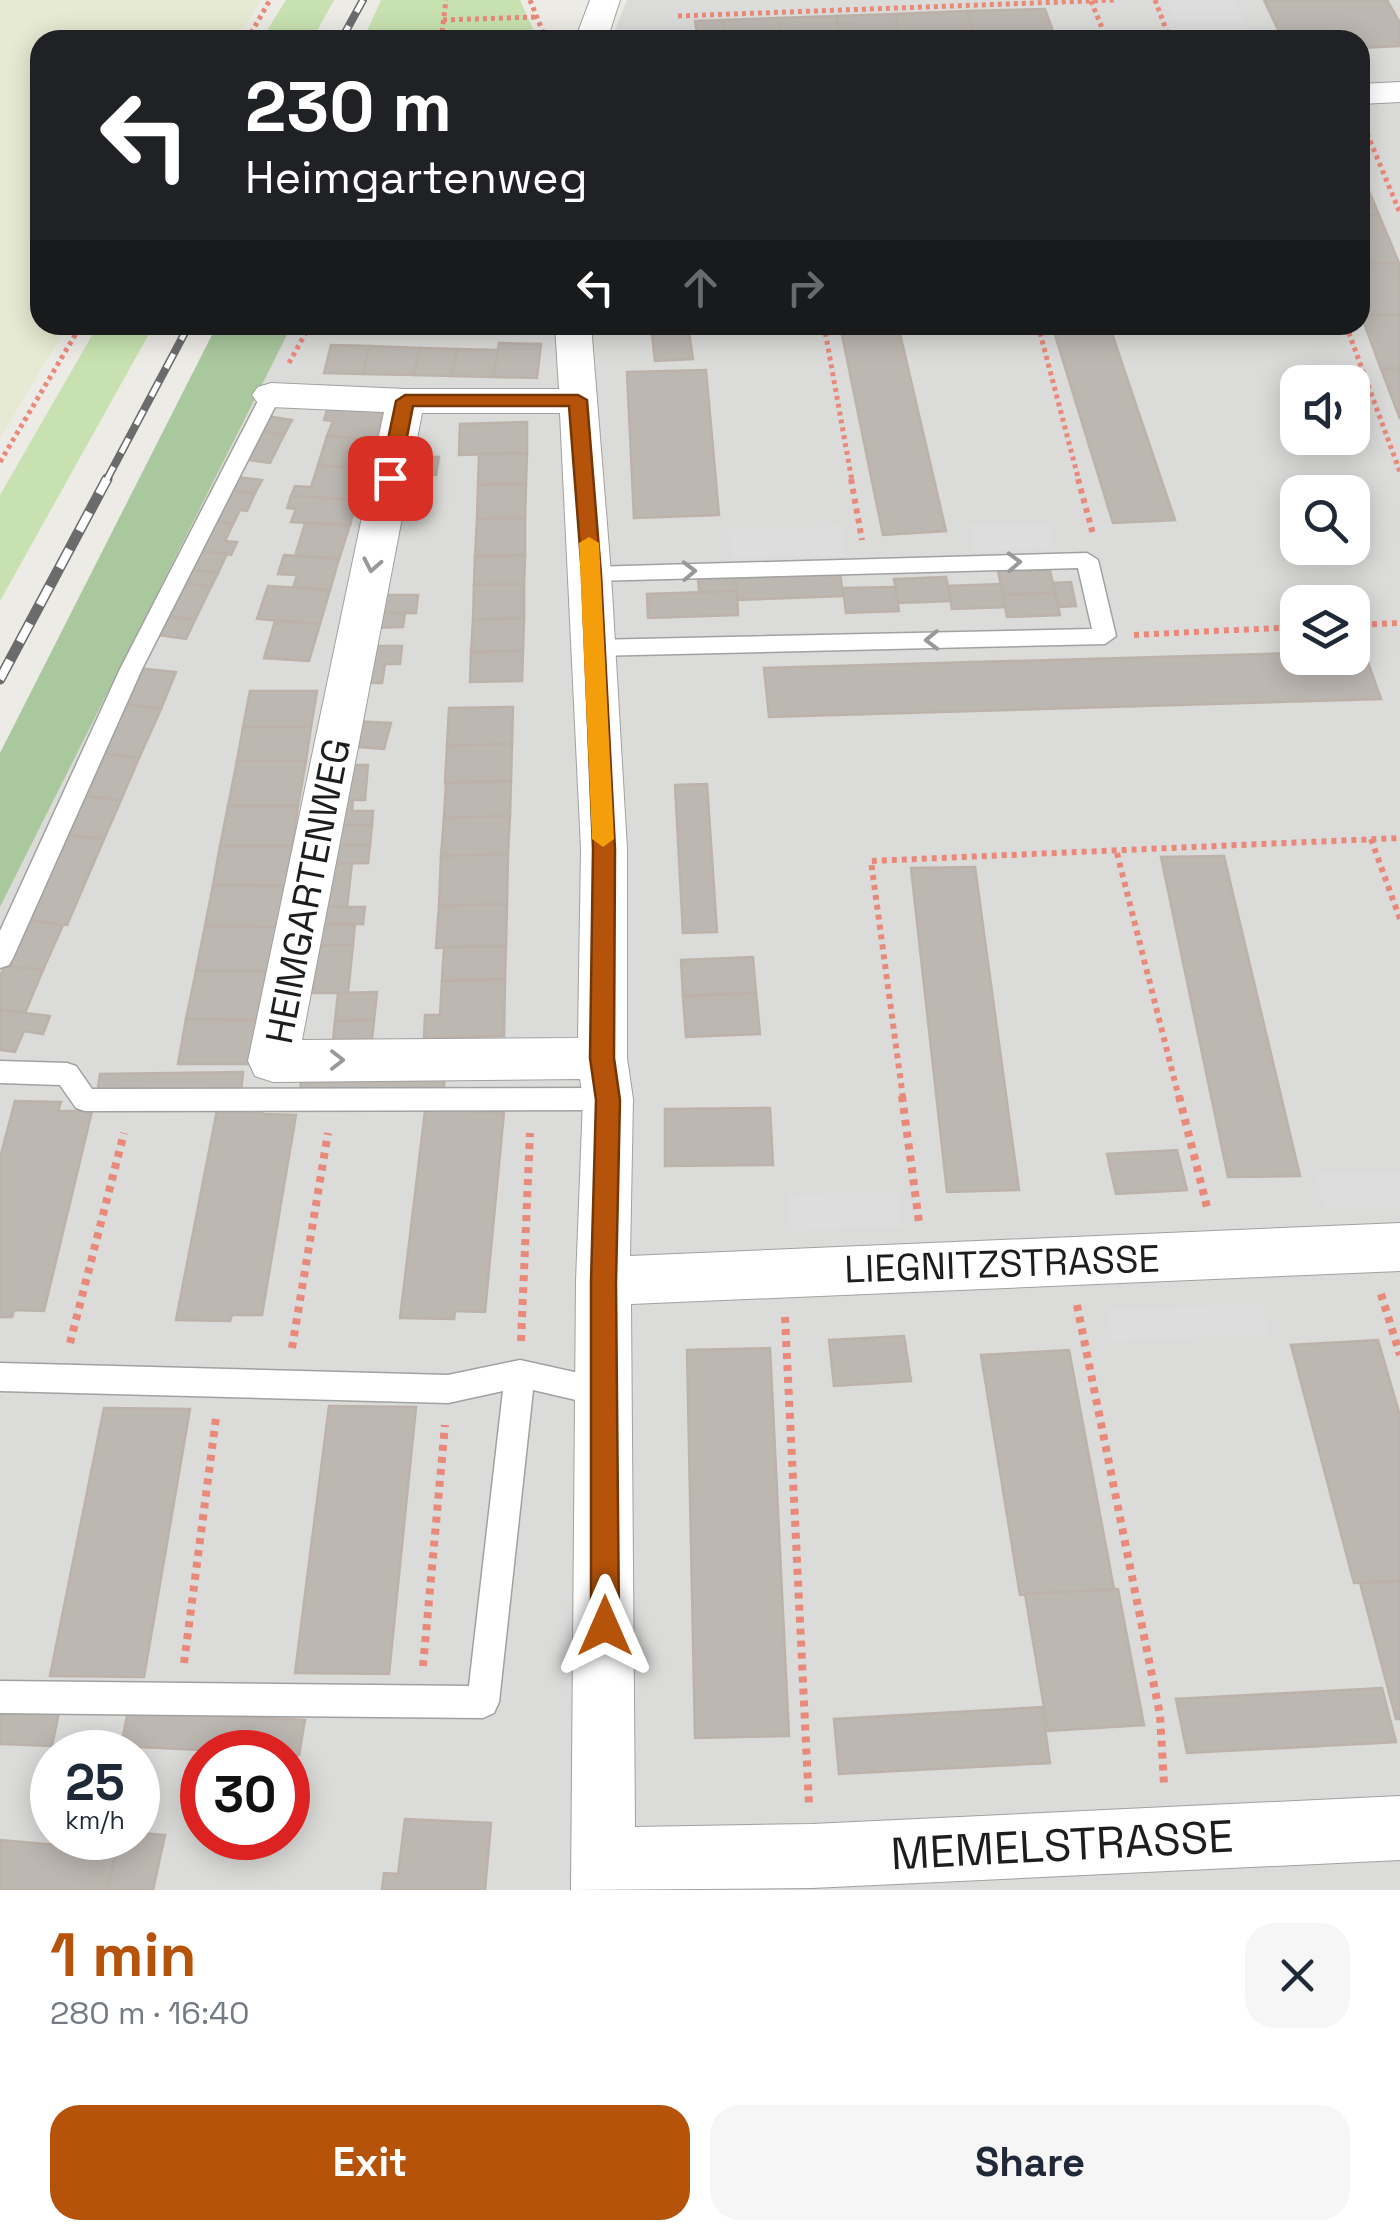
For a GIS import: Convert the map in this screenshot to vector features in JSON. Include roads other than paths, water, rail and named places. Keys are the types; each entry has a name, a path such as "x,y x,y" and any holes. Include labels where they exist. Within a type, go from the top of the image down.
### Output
{"street":[{"path":"594,30 605,0"},
{"path":"1370,94 1400,92"},
{"path":"573,335 592,574 592,648 604,849 603,1875"},
{"path":"271,395 405,401 578,400"},
{"name":"HEIMGARTENWEG","path":"405,401 273,1061 605,1079"},
{"name":"LIEGNITZSTRASSE","path":"604,1282 1384,1248"},
{"name":"MEMELSTRASSE","path":"603,1875 812,1856 1400,1828"}],"lane":[{"path":"0,958 131,669 271,395"},
{"path":"592,574 1087,560 1106,636 592,648"},
{"path":"0,1072 67,1074 85,1100 532,1097 605,1079"},
{"path":"0,1378 61,1376 448,1389 520,1374 606,1393"},
{"path":"0,1697 483,1702 520,1374"}],"railway":[{"path":"346,30 363,0"},
{"path":"106,481 184,335"},
{"path":"0,679 107,479"}]}
